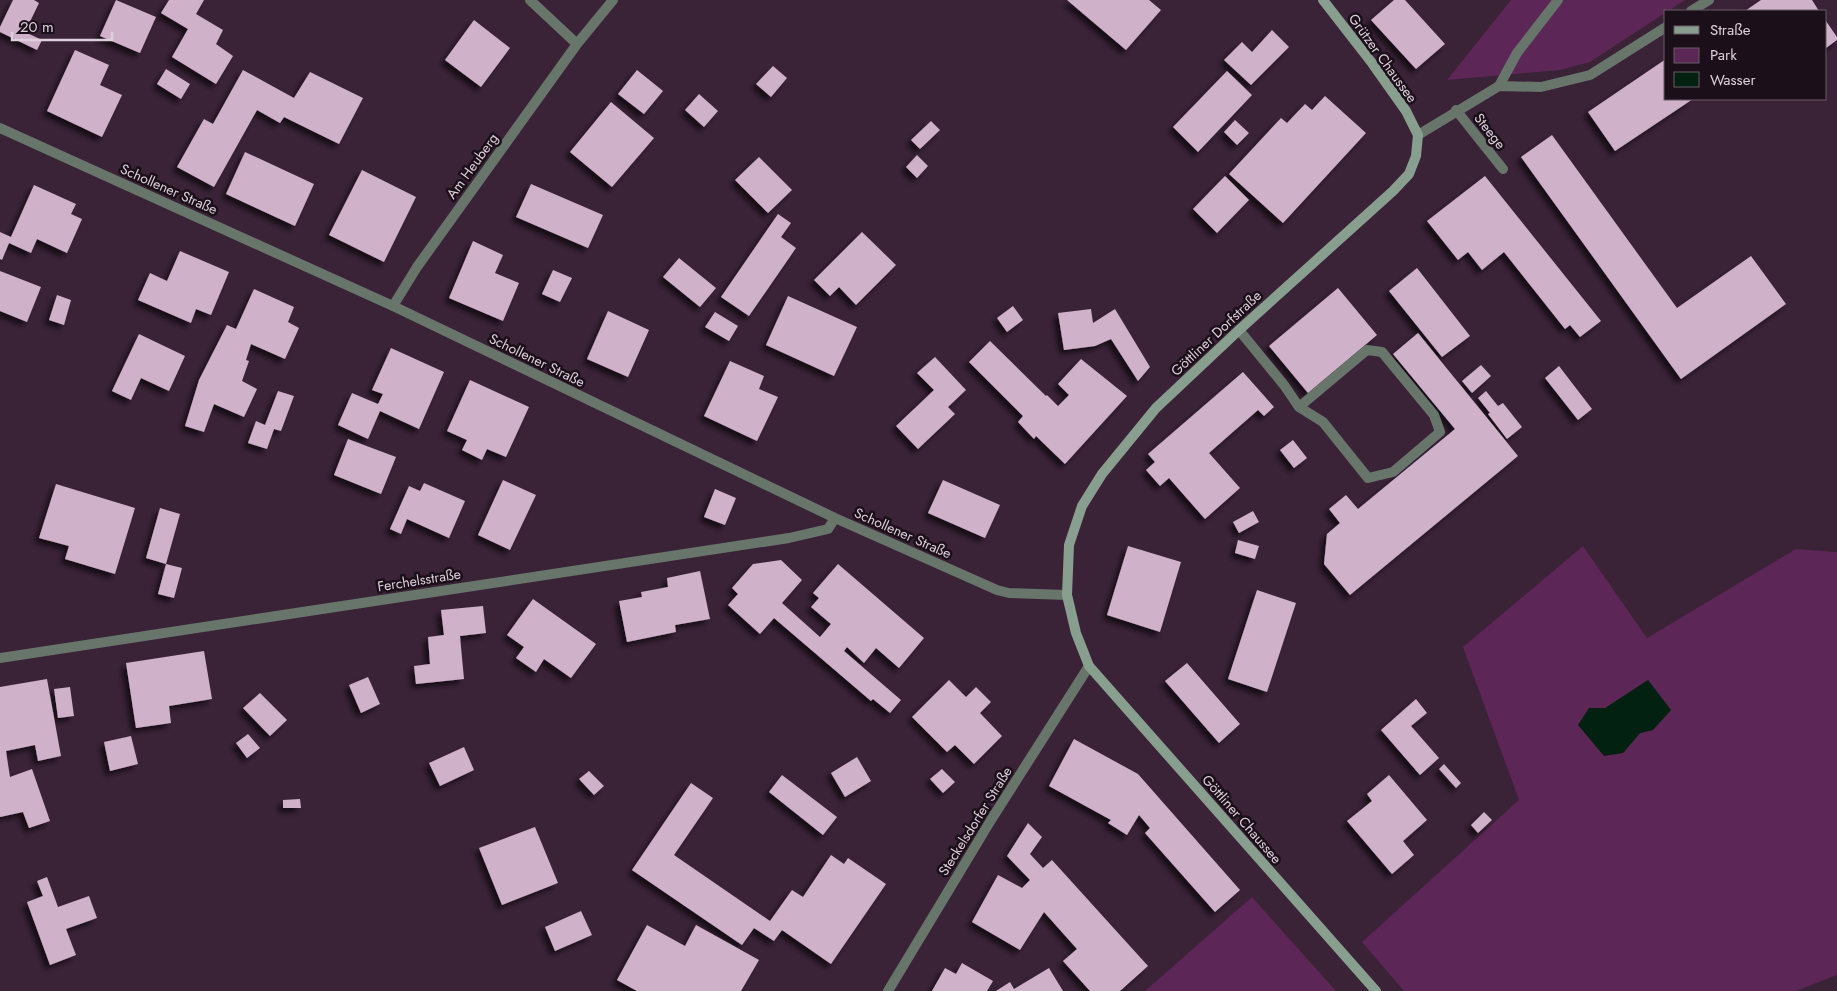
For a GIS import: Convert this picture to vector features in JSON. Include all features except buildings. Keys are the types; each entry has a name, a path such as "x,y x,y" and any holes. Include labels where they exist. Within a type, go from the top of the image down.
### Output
{"street":[{"path":"530,0 577,44"},
{"name":"Am Heuberg","path":"393,306 422,259 577,44 613,0"},
{"name":"Grützer Chaussee","path":"1323,0 1372,63 1406,111 1418,135"},
{"path":"1499,86 1517,53 1558,0"},
{"path":"1693,10 1709,0"},
{"path":"1418,135 1456,110 1499,86 1541,87 1590,75 1664,28"},
{"name":"Steege","path":"1456,110 1503,170"},
{"name":"Schollener Straße","path":"0,128 393,306 835,518 997,590 1009,593 1067,595"},
{"name":"Göttliner Dorfstraße","path":"1089,666 1076,633 1067,595 1069,545 1082,506 1102,474 1156,408 1393,191 1409,174 1416,156 1418,135"},
{"path":"1239,330 1284,385 1299,407 1323,422 1368,478 1394,472 1440,432 1434,415 1382,352 1367,350 1299,407"},
{"name":"Ferchelsstraße","path":"0,658 789,538 828,529 835,518"},
{"name":"Steckelsdorfer Straße","path":"888,991 991,820 1089,666"},
{"name":"Göttliner Chaussee","path":"1089,666 1376,991"}],"green space":[{"path":"1511,0 1685,0 1670,10 1664,10 1664,14 1590,62 1560,70 1447,80"},
{"path":"1583,546 1647,638 1796,549 1837,552 1837,975 1796,991 1404,991 1362,942 1519,800 1463,647","holes":["1589,708 1605,708 1653,730 1640,733 1623,753"]},
{"path":"1252,897 1336,991 1145,991"}],"water":[{"path":"1648,680 1671,710 1653,730 1640,733 1623,753 1604,756 1578,725 1589,708 1605,708"}]}
